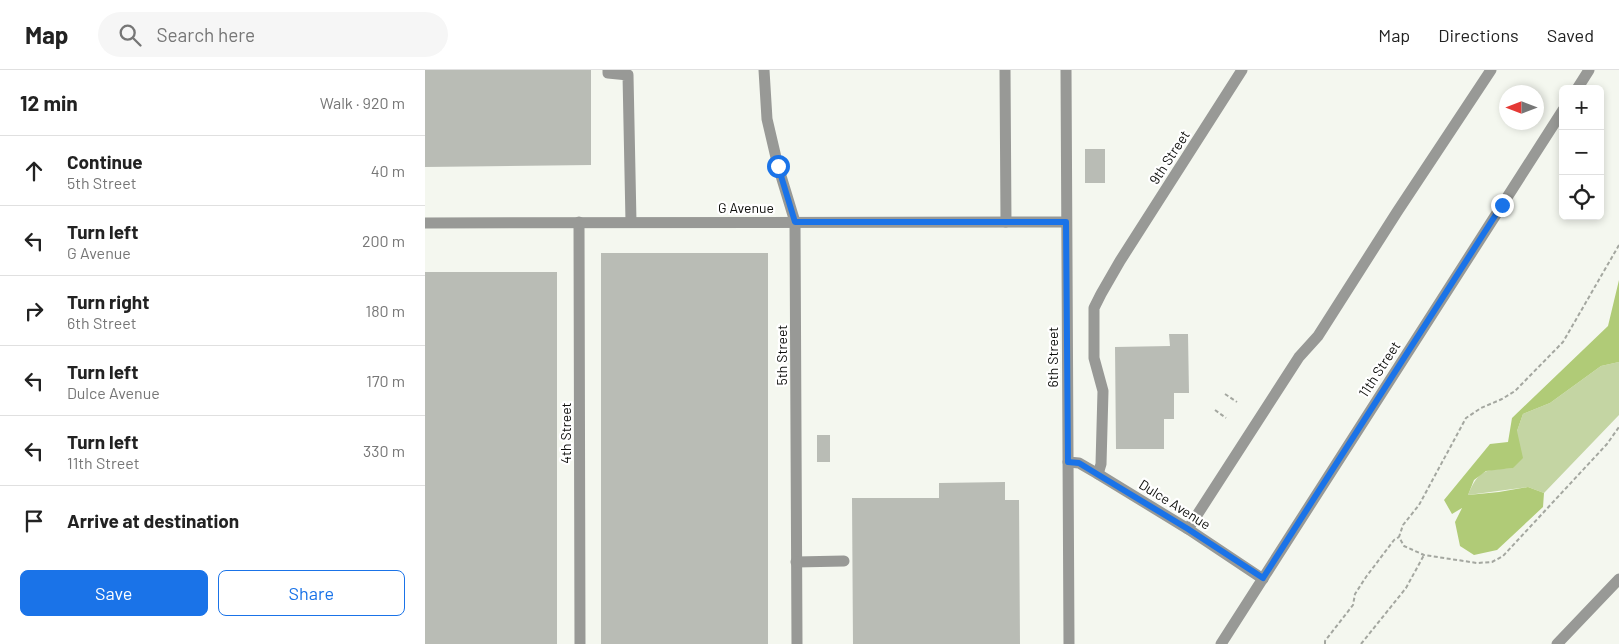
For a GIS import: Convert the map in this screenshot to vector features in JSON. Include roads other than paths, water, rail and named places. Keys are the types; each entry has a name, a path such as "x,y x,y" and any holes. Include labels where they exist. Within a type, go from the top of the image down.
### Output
{"street":[{"path":"608,70 608,73 628,75 631,222"},
{"name":"5th Street","path":"764,70 769,128 795,222 797,644"},
{"path":"1005,70 1006,222"},
{"name":"6th Street","path":"1066,70 1069,644"},
{"name":"9th Street","path":"1097,474 1101,464 1103,391 1094,358 1094,308 1121,261 1242,70"},
{"path":"1188,529 1299,357 1318,336 1491,70"},
{"path":"1580,85 1589,70"},
{"name":"11th Street","path":"1221,644 1559,116"},
{"name":"4th Street","path":"579,222 580,644"},
{"name":"G Avenue","path":"425,223 1066,222"},
{"name":"Dulce Avenue","path":"1068,462 1079,463 1188,529 1263,578"},
{"path":"796,562 844,561"},
{"path":"1557,644 1619,579"}]}
